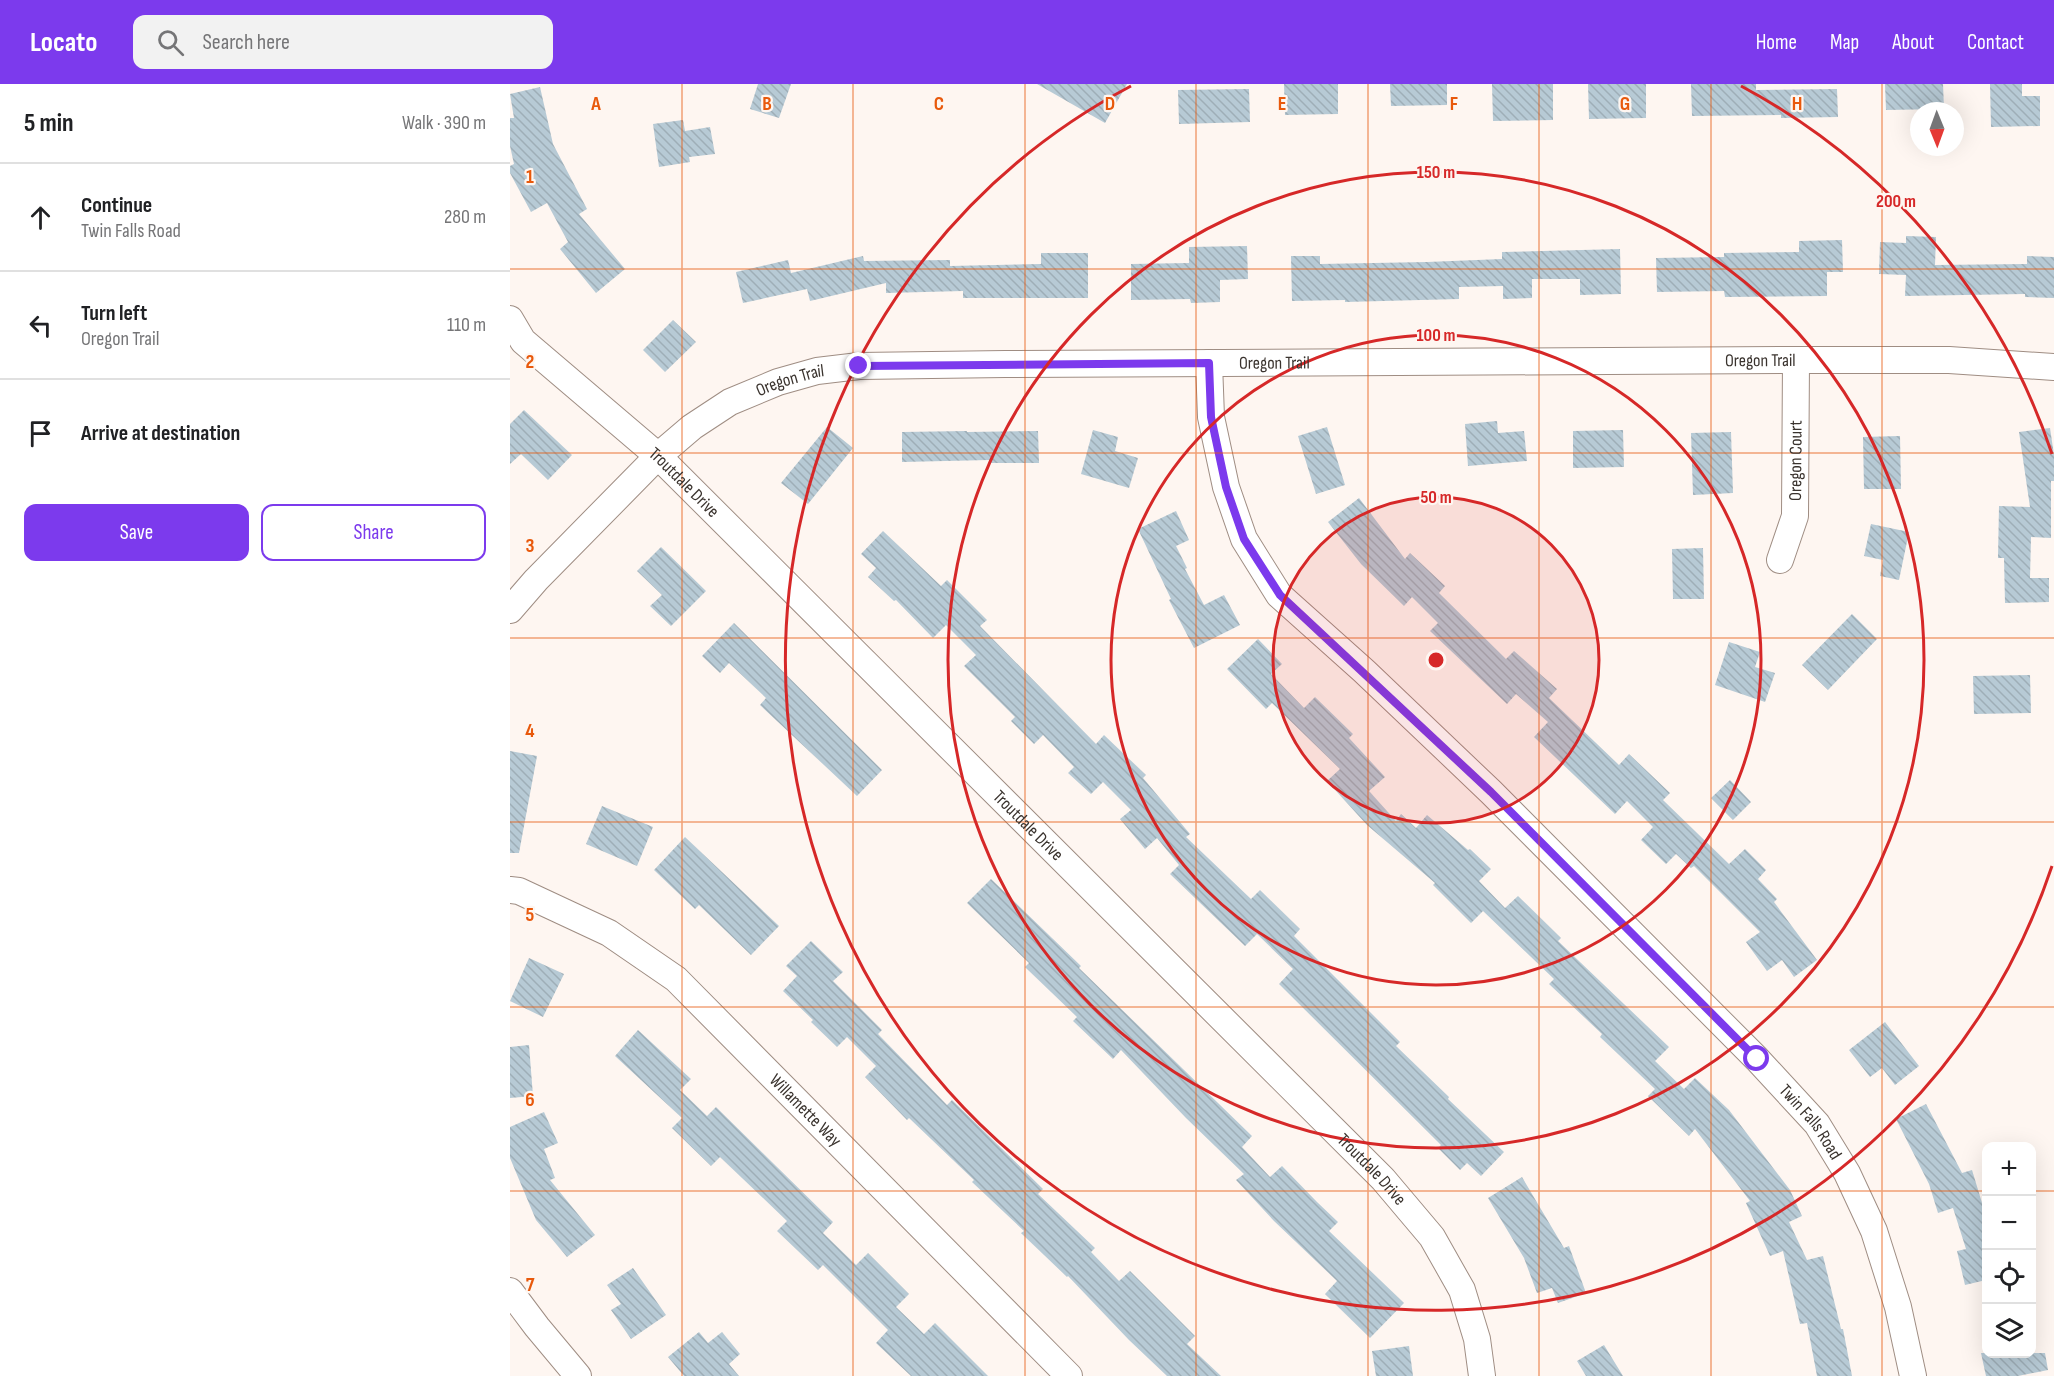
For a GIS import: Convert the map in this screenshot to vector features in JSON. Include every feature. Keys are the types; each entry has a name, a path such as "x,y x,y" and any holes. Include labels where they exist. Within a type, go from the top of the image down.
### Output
{"street":[{"name":"Troutdale Drive","path":"510,319 523,341 658,456 1383,1179 1432,1237 1462,1290 1477,1339 1482,1376"},
{"name":"Oregon Trail","path":"510,610 536,580 658,456 692,427 730,402 778,382 817,371 859,366 1796,360 1949,360 2054,368"},
{"name":"Oregon Court","path":"1780,560 1795,516 1796,360"},
{"name":"Twin Falls Road","path":"1209,363 1211,417 1226,487 1244,539 1280,595 1491,792 1757,1059 1817,1124 1847,1173 1874,1231 1898,1307 1913,1376"},
{"name":"Willamette Way","path":"510,890 519,891 609,933 676,979 1069,1376"},
{"path":"510,1291 578,1376"}],"building":[{"path":"758,84 791,84 779,118 750,109"},
{"path":"1037,84 1127,84 1105,123"},
{"path":"1284,84 1338,84 1338,114 1285,115"},
{"path":"1390,84 1447,84 1447,105 1391,106"},
{"path":"1492,84 1553,84 1553,120 1493,121"},
{"path":"1588,84 1646,84 1646,118 1589,119"},
{"path":"1691,84 1756,84 1756,90 1837,89 1838,117 1692,116"},
{"path":"1885,84 1943,84 1944,102 1910,102 1910,110 1886,110"},
{"path":"1990,84 2022,84 2022,96 2040,96 2040,126 1991,127"},
{"path":"540,87 553,144 587,209 579,214 625,269 596,293 560,249 568,242 547,203 531,212 510,173 510,166 514,164 510,146 510,118 514,118 510,94"},
{"path":"1249,89 1250,122 1179,124 1178,90"},
{"path":"683,120 685,131 710,127 715,154 689,157 690,162 659,167 653,124"},
{"path":"1906,236 1936,237 1935,265 2027,264 2027,256 2054,257 2054,298 2025,297 2025,294 1905,296 1906,275 1879,274 1880,242 1906,243"},
{"path":"1842,240 1843,272 1827,272 1827,296 1725,297 1724,291 1657,292 1656,258 1724,257 1724,253 1799,252 1799,241"},
{"path":"1247,246 1248,279 1220,280 1220,302 1191,303 1190,299 1131,300 1131,264 1189,263 1189,247"},
{"path":"1620,249 1621,294 1580,295 1580,279 1532,279 1532,298 1503,299 1503,286 1459,287 1459,299 1292,301 1291,256 1320,256 1320,264 1427,262 1502,259 1502,252"},
{"path":"1041,253 1088,253 1088,298 963,298 963,291 886,293 886,283 810,301 807,289 743,303 736,272 788,260 791,273 863,256 864,261 950,260 950,266 1041,264"},
{"path":"673,320 696,342 665,372 643,350"},
{"path":"524,410 572,455 548,480 521,454 510,464 510,424"},
{"path":"1497,421 1498,433 1524,431 1527,461 1468,466 1465,424"},
{"path":"827,427 853,448 808,504 781,483"},
{"path":"1327,427 1345,485 1316,494 1298,436"},
{"path":"2050,428 2054,455 2054,481 2051,481 2051,538 2031,537 2030,578 2049,578 2049,602 2005,603 2004,558 1998,558 1999,506 2030,507 2019,432"},
{"path":"1093,430 1118,437 1115,451 1138,458 1129,488 1081,474"},
{"path":"1623,430 1624,467 1573,468 1573,431"},
{"path":"1038,431 1039,463 989,463 989,460 902,462 902,432"},
{"path":"1731,432 1733,493 1693,495 1691,433"},
{"path":"1900,436 1901,489 1864,489 1863,437"},
{"path":"1359,498 1405,559 1410,553 1445,586 1439,593 1506,659 1514,651 1557,689 1549,698 1619,765 1629,754 1670,793 1663,800 1729,864 1745,849 1766,870 1758,879 1777,899 1774,902 1817,960 1794,977 1782,960 1767,971 1746,942 1760,932 1694,866 1691,868 1676,854 1666,864 1641,840 1653,827 1627,801 1615,814 1534,737 1548,722 1516,694 1507,704 1430,631 1438,623 1412,597 1404,606 1361,564 1328,522"},
{"path":"1176,511 1189,540 1176,546 1204,605 1224,595 1240,625 1194,648 1169,600 1171,599 1138,529"},
{"path":"1871,524 1909,532 1899,580 1880,576 1883,560 1864,556"},
{"path":"883,531 941,586 947,580 987,620 980,626 1096,744 1104,735 1146,775 1143,778 1190,834 1186,837 1251,899 1260,890 1300,929 1294,936 1400,1042 1396,1046 1504,1152 1481,1176 1467,1163 1460,1170 1438,1148 1441,1145 1279,984 1293,969 1257,934 1245,946 1170,874 1179,865 1157,838 1145,849 1120,819 1131,810 1103,782 1091,794 1068,773 1074,767 1043,735 1034,744 1011,721 1015,717 964,666 976,655 946,625 933,638 896,600 894,601 868,577 876,568 861,554"},
{"path":"661,547 706,591 671,626 650,606 662,595 637,571"},
{"path":"1703,548 1704,599 1673,599 1672,549"},
{"path":"1852,614 1877,639 1828,690 1802,665"},
{"path":"734,623 882,770 857,796 760,705 766,698 729,663 720,673 702,656"},
{"path":"1258,639 1282,664 1271,674 1304,708 1315,697 1353,734 1349,738 1385,777 1369,791 1396,821 1401,814 1416,828 1427,815 1468,850 1470,849 1491,869 1479,881 1505,908 1518,896 1561,938 1558,941 1669,1047 1655,1061 1684,1089 1695,1078 1729,1110 1790,1190 1802,1216 1789,1222 1807,1260 1823,1256 1841,1329 1843,1329 1852,1376 1817,1376 1807,1323 1800,1324 1783,1251 1770,1256 1746,1203 1750,1201 1695,1129 1689,1136 1648,1096 1655,1089 1549,984 1554,979 1483,911 1471,923 1433,885 1435,883 1367,825 1327,781 1340,769 1272,703 1266,709 1227,669"},
{"path":"1729,642 1760,652 1755,667 1775,673 1765,702 1715,685"},
{"path":"2030,675 2031,713 1974,714 1973,676"},
{"path":"510,751 537,756 519,853 510,853"},
{"path":"1730,780 1751,802 1733,820 1711,798"},
{"path":"602,806 653,827 637,866 586,844"},
{"path":"685,837 779,926 751,955 699,905 695,909 654,870"},
{"path":"991,879 1252,1136 1242,1147 1270,1177 1282,1166 1338,1222 1329,1231 1404,1303 1370,1338 1325,1294 1337,1281 1274,1221 1236,1180 1244,1174 1121,1050 1113,1059 1073,1021 1077,1017 1025,967 1029,963 967,903"},
{"path":"811,941 843,972 833,981 882,1030 878,1034 947,1105 952,1100 1043,1189 1038,1194 1095,1248 1091,1252 1119,1281 1130,1271 1195,1336 1187,1344 1221,1376 1167,1376 1068,1276 1021,1233 1024,1231 972,1182 974,1180 909,1118 907,1120 865,1077 876,1066 847,1037 837,1047 811,1022 813,1020 783,991 797,976 786,966"},
{"path":"529,958 564,974 543,1017 510,1001"},
{"path":"1885,1022 1919,1066 1895,1085 1882,1068 1870,1077 1849,1050"},
{"path":"638,1030 691,1079 680,1090 707,1116 716,1107 833,1222 823,1233 856,1265 868,1253 909,1294 896,1307 924,1334 935,1323 988,1376 911,1376 876,1343 888,1330 823,1265 818,1270 777,1231 787,1221 720,1157 711,1166 672,1128 682,1118 615,1056"},
{"path":"529,1045 533,1096 510,1098 510,1047"},
{"path":"1926,1104 1962,1173 1972,1170 1982,1203 1982,1281 1965,1285 1957,1251 1966,1249 1953,1208 1938,1213 1929,1184 1896,1119"},
{"path":"544,1112 558,1143 544,1149 555,1178 550,1180 595,1235 567,1257 536,1220 510,1158 510,1127"},
{"path":"1522,1177 1564,1248 1569,1246 1586,1293 1558,1303 1552,1288 1537,1293 1524,1258 1488,1198"},
{"path":"633,1268 666,1315 631,1339 611,1310 621,1304 607,1285"},
{"path":"699,1332 708,1343 722,1332 740,1354 729,1364 739,1376 684,1376 668,1357"},
{"path":"1604,1345 1623,1376 1586,1376 1577,1361"},
{"path":"1409,1346 1413,1376 1376,1376 1372,1351"},
{"path":"2036,1353 2045,1353 2048,1370 2018,1376 1986,1376 1982,1358 2036,1358"}],"route":[{"path":"859,366 1209,363 1211,417 1226,487 1244,539 1280,595 1491,792 1757,1059"}]}
